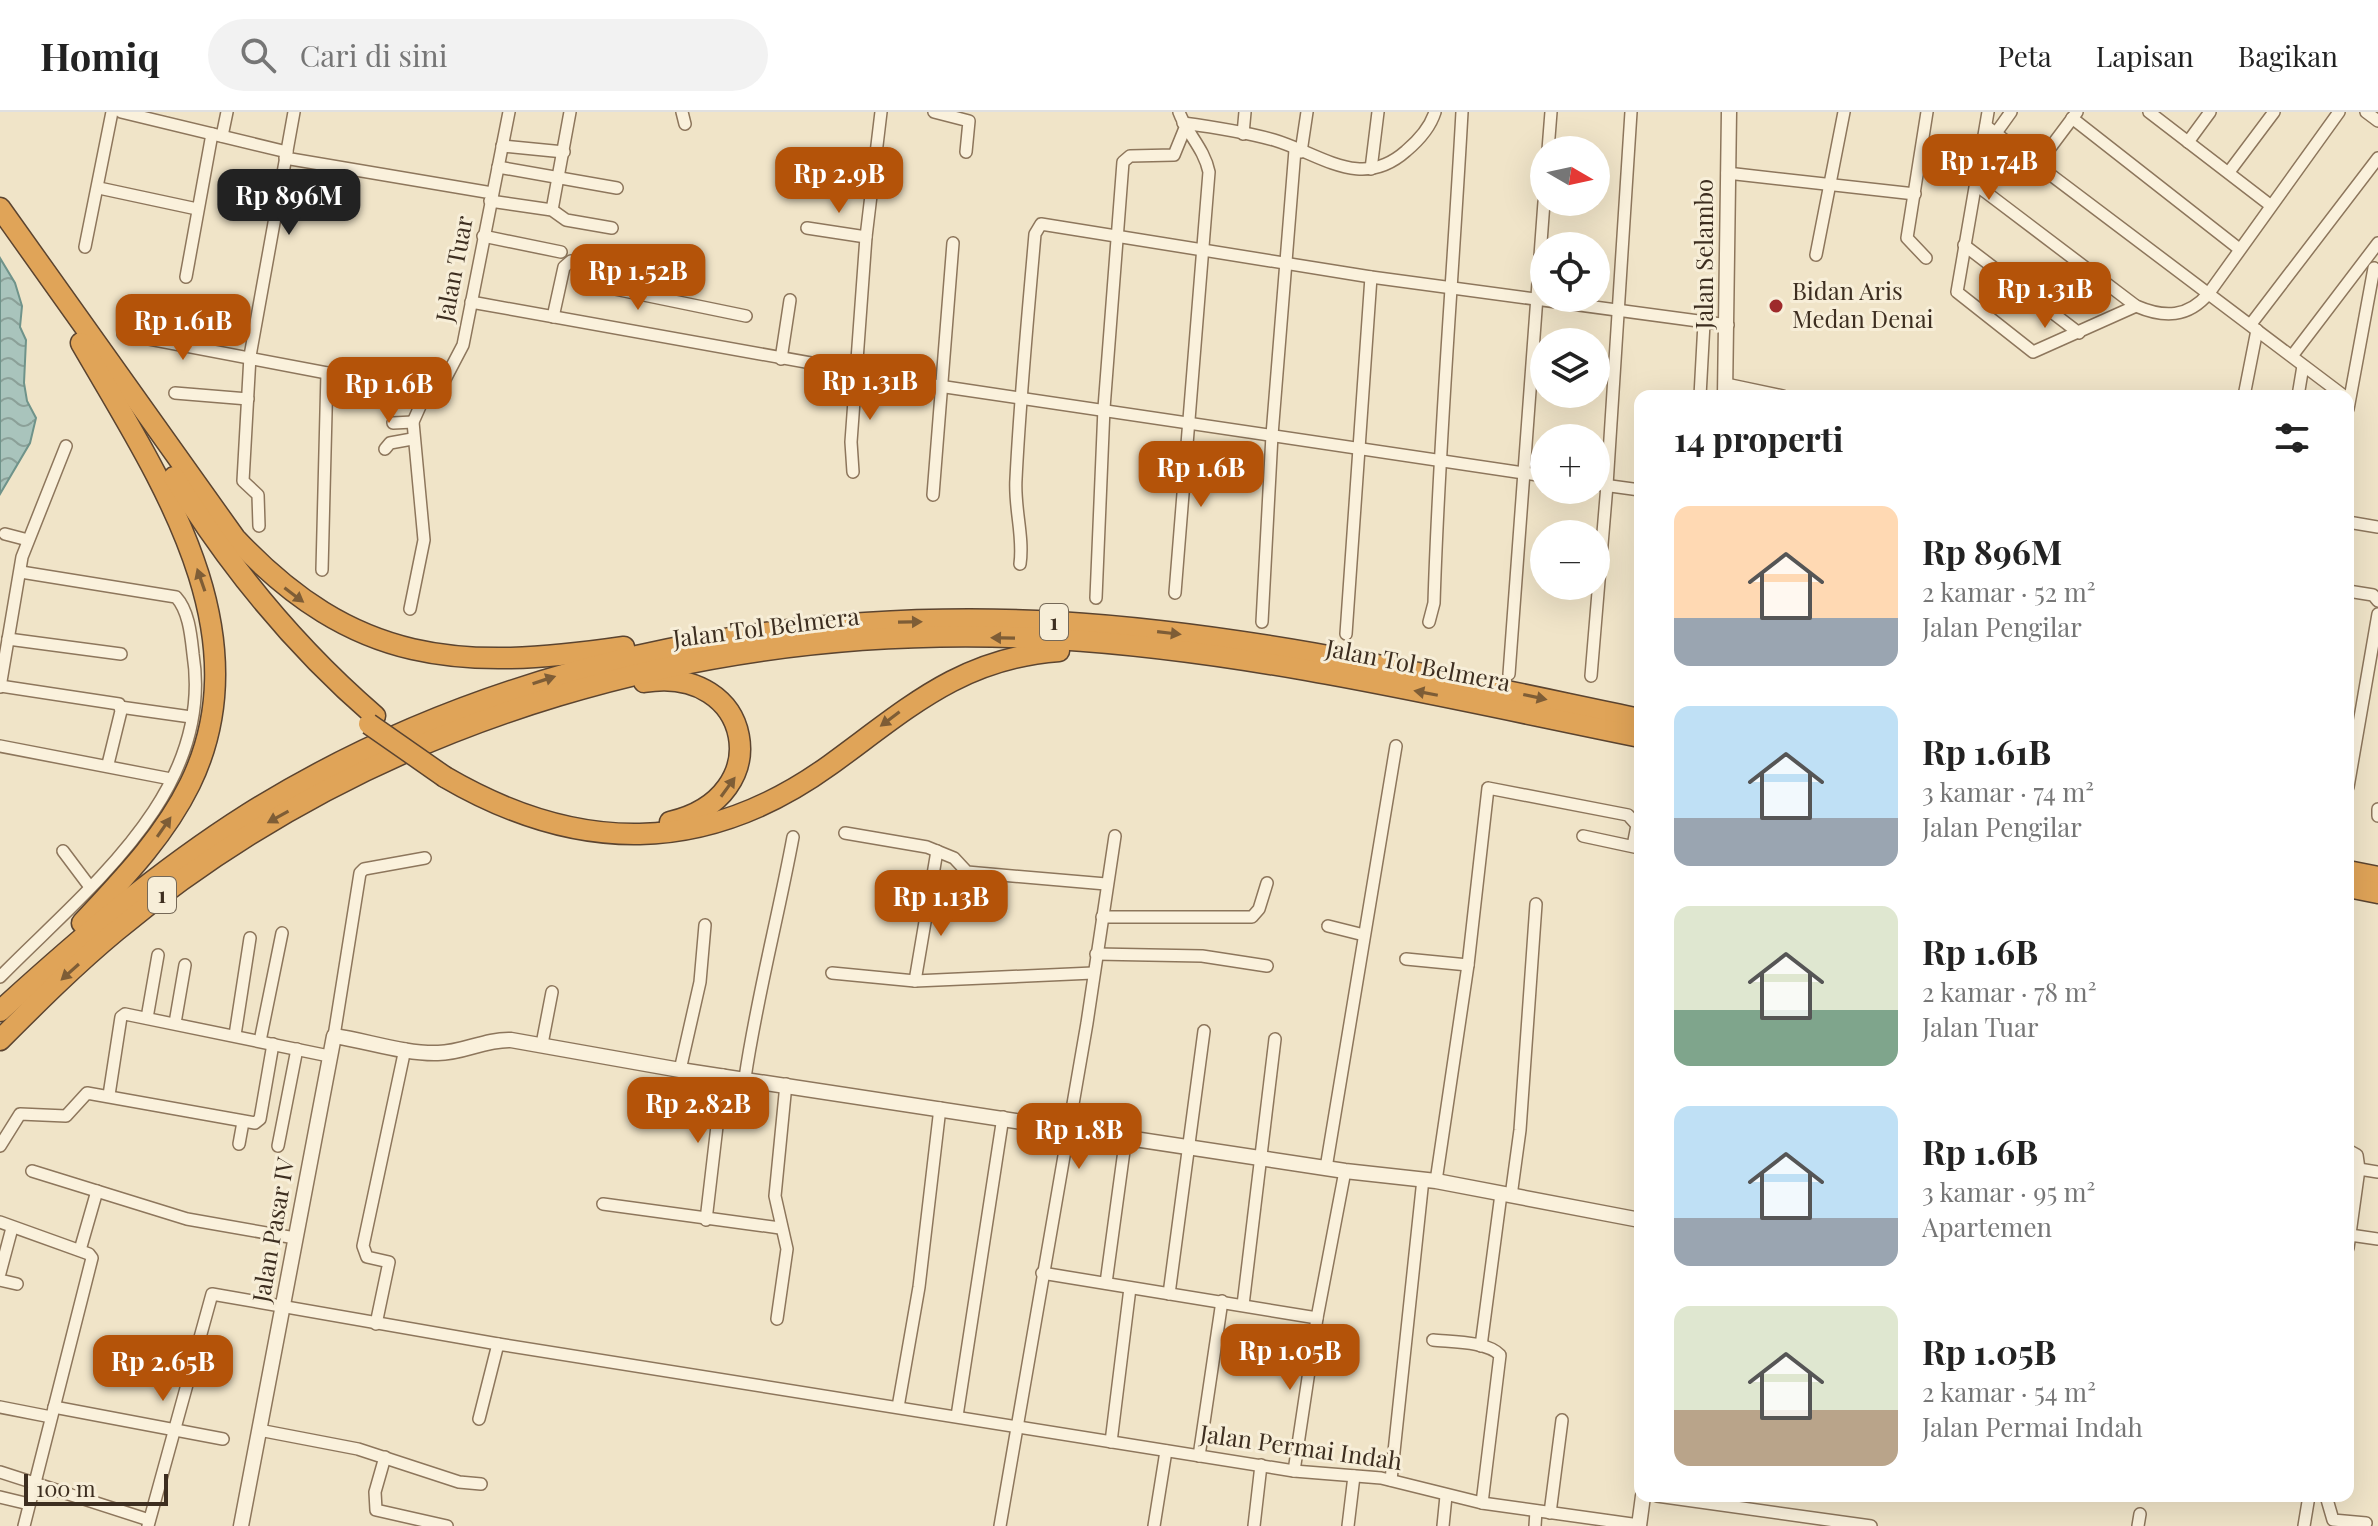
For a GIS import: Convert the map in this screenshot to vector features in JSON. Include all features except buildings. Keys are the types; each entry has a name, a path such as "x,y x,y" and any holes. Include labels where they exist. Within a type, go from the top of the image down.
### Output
{"highway":[{"path":"0,208 235,538 290,593 348,626 387,643 429,654 493,659 595,651 706,634 755,633"},
{"path":"0,232 81,344 241,588 286,643 372,720 495,803 571,829 622,836 685,831 742,815 800,786 918,698 979,667 1035,653 1147,648"},
{"path":"74,314 187,499 238,573 313,659 372,720"},
{"path":"0,1010 113,889 168,822 199,761 214,705 217,670 214,629 189,547 161,488 81,344"},
{"name":"Jalan Tol Belmera","path":"0,1010 148,883 250,813 335,765 470,704 557,676 644,653 755,633 864,622 960,621 1057,622 1150,630 1361,661 1634,718"},
{"name":"Jalan Tol Belmera","path":"0,1040 117,930 260,828 424,742 546,697 667,667 783,648 847,642 959,637 1056,639 1147,648 1348,678 1634,736"},
{"path":"447,773 534,811 606,826 638,827 674,822 703,811 715,803 736,776 741,740 730,711 700,686 655,680 546,697"},
{"path":"2354,872 2378,877"},
{"path":"2354,888 2378,893"}],"street":[{"path":"85,247 112,112"},
{"path":"121,112 158,116 286,155 552,210 566,220 612,228"},
{"path":"186,277 197,209 217,135 227,112"},
{"path":"259,526 258,495 243,481 250,356 294,112"},
{"name":"Jalan Tuar","path":"413,422 421,404 441,387 457,363 509,112"},
{"path":"552,210 570,112"},
{"path":"853,472 856,372 866,237 881,112"},
{"path":"934,112 969,121 966,152"},
{"path":"1243,134 1245,112"},
{"path":"1262,622 1285,263 1298,151 1307,112"},
{"path":"1371,169 1378,112"},
{"path":"1182,121 1274,140 1350,169 1371,169 1384,167 1409,148 1429,128 1435,112"},
{"path":"1429,622 1434,603 1438,460 1453,287 1462,112"},
{"path":"1549,136 1551,112"},
{"path":"1608,424 1631,112"},
{"name":"Jalan Selambo","path":"1725,390 1729,112"},
{"path":"1816,255 1844,112"},
{"path":"1926,258 1907,238 1927,112"},
{"path":"1988,112 1957,292 2028,350 2039,352 2136,306"},
{"path":"1996,133 2011,112"},
{"path":"2149,112 2270,205"},
{"path":"2188,142 2210,112"},
{"path":"2229,172 2274,112"},
{"path":"1975,184 2136,306 2159,316 2179,314 2201,302 2209,293 2238,248 2339,112"},
{"path":"2366,112 2378,121"},
{"path":"2038,164 2074,115 2238,248"},
{"path":"1096,598 1104,408 1125,158 1174,155 1182,121"},
{"path":"1175,593 1209,172 1198,141 1182,121"},
{"path":"1986,126 2333,390"},
{"path":"502,146 564,152"},
{"path":"2245,390 2254,327 2378,158"},
{"path":"498,167 617,188"},
{"path":"1727,173 1915,194"},
{"path":"99,188 197,209"},
{"path":"1020,564 1022,550 1016,497 1022,396 1036,229 1041,224 1371,277 1530,299"},
{"path":"807,228 866,237"},
{"path":"483,236 561,252"},
{"path":"933,495 939,386 953,243"},
{"path":"2349,390 2378,243"},
{"path":"1964,245 2079,333"},
{"path":"553,317 564,267 571,261 579,262 610,288 746,316"},
{"path":"2292,356 2371,267"},
{"path":"1346,634 1371,277"},
{"path":"781,359 790,300"},
{"path":"471,302 939,386 1104,408 1530,474"},
{"path":"1509,674 1522,473 1537,312"},
{"path":"1610,312 1728,325"},
{"path":"1700,390 1704,323"},
{"path":"123,334 327,373 441,387"},
{"path":"2299,390 2303,366"},
{"path":"322,570 327,373"},
{"path":"175,393 248,399"},
{"path":"393,423 413,422 412,439 424,540 410,609"},
{"path":"385,449 390,443 412,439"},
{"path":"66,446 28,540 0,687 191,717"},
{"path":"1610,485 1634,489"},
{"path":"1591,676 1601,504"},
{"path":"2354,523 2378,527"},
{"path":"5,534 28,540"},
{"path":"0,977 138,835 171,779 187,744 191,717 194,657 188,623 176,597 21,572"},
{"path":"2354,592 2373,595 2378,601"},
{"path":"2354,752 2378,614"},
{"path":"8,639 121,654"},
{"path":"108,764 120,707"},
{"path":"0,746 108,764 171,779"},
{"path":"1326,1168 1396,746"},
{"path":"1391,1480 1430,1180 1468,965 1488,788 1628,815 1634,822"},
{"path":"2378,809 2378,816"},
{"path":"845,833 937,851 954,858 967,872 1106,884"},
{"path":"1000,1526 1069,1129 1115,836"},
{"path":"1583,836 1634,847"},
{"path":"745,1078 760,982 776,929 793,837"},
{"path":"63,851 90,887"},
{"path":"915,981 937,851"},
{"path":"425,858 364,869 360,873 334,1036 405,1049 451,1052 495,1039 542,1044 680,1070 1186,1144 1345,1171 1430,1180 1634,1219"},
{"path":"1102,917 1252,917 1259,909 1267,883"},
{"path":"1481,1346 1520,1130 1536,904"},
{"path":"680,1070 700,982 705,925"},
{"path":"1328,926 1364,935"},
{"path":"260,1041 282,933"},
{"path":"235,1035 250,938"},
{"path":"1096,954 1202,956 1267,966"},
{"path":"147,1018 158,955"},
{"path":"1406,959 1468,965"},
{"path":"175,1023 185,965"},
{"path":"832,973 915,981 1093,973"},
{"path":"542,1044 552,992"},
{"path":"109,1095 121,1017 125,1014 329,1056"},
{"path":"1169,1294 1186,1144 1204,1031"},
{"name":"Jalan Pasar IV","path":"241,1526 334,1036"},
{"path":"1243,1305 1258,1157 1275,1039"},
{"path":"0,1146 20,1114 66,1116 87,1093 243,1122 260,1119 273,1044"},
{"path":"278,1146 297,1049"},
{"path":"376,1324 389,1262 367,1257 363,1246 405,1049"},
{"path":"706,1220 723,1075"},
{"path":"777,1319 787,1249 775,1196 786,1084"},
{"path":"898,1407 919,1287 940,1108"},
{"path":"957,1416 1003,1117"},
{"path":"239,1144 243,1122"},
{"path":"1106,1283 1126,1136"},
{"path":"2354,1153 2359,1169 2354,1206"},
{"path":"2359,1169 2378,1172"},
{"path":"32,1171 187,1219 295,1238"},
{"path":"1294,1471 1317,1318 1345,1171"},
{"path":"80,1250 97,1191"},
{"path":"603,1204 780,1228"},
{"path":"0,1273 6,1225 80,1250 92,1258 24,1526"},
{"path":"2354,1236 2378,1239"},
{"path":"1042,1273 1317,1318"},
{"path":"0,1280 17,1284"},
{"path":"1111,1442 1130,1288"},
{"name":"Jalan Permai Indah","path":"172,1431 212,1294 282,1309 1166,1451 1294,1471 1391,1480 1482,1503 1639,1526"},
{"path":"1199,1456 1222,1301"},
{"path":"1433,1340 1481,1346 1496,1350 1500,1355 1482,1503"},
{"path":"479,1419 498,1344"},
{"path":"0,1407 53,1412 223,1439"},
{"path":"1550,1513 1562,1420"},
{"path":"259,1430 385,1457 459,1482 481,1484"},
{"path":"0,1472 34,1481 149,1523 172,1431"},
{"path":"1154,1526 1166,1451"},
{"path":"385,1457 375,1492 376,1510 447,1526"},
{"path":"1254,1526 1261,1465"},
{"path":"1348,1526 1354,1476"},
{"path":"1443,1526 1446,1496"},
{"path":"0,1497 29,1504"},
{"path":"1639,1526 1642,1502"},
{"path":"1700,1502 1871,1526"},
{"path":"2304,1526 2308,1502"},
{"path":"2328,1502 2333,1520 2366,1523"},
{"path":"1535,1526 1536,1511"}],"water":[{"path":"0,258 15,283 22,306 20,327 26,340 24,383 27,401 36,418 30,443 0,494"}],"place":[{"name":"Bidan Aris Medan Denai","path":"1776,306"}]}
